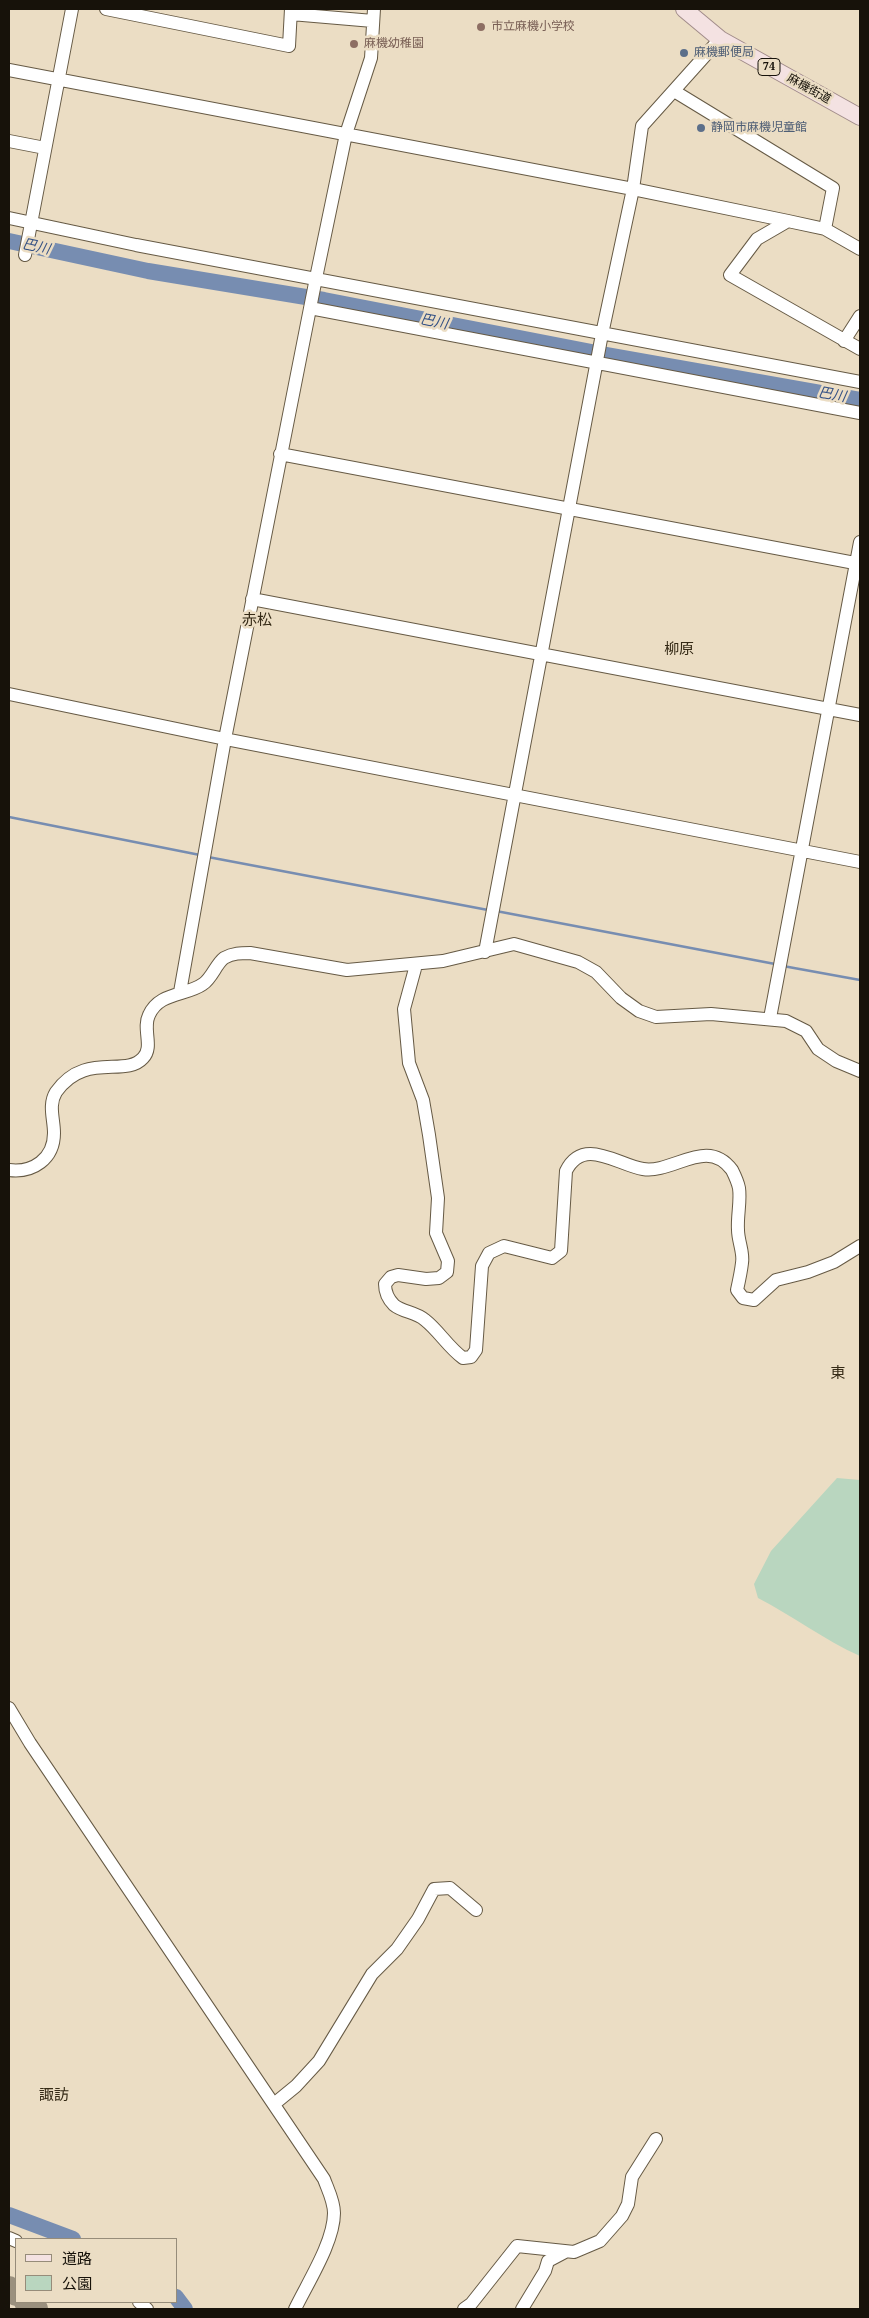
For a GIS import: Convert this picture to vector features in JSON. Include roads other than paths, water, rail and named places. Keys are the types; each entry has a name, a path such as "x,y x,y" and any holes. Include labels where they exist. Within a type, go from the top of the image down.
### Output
{"main road":[{"name":"麻機街道","path":"684,9 720,39 860,117"}],"street":[{"path":"25,255 72,9"},
{"path":"106,9 135,12 289,46 291,11 373,15 371,58 346,134 280,454 225,739 180,992"},
{"path":"485,952 602,334 633,189 642,126 720,39"},
{"path":"9,70 633,189 788,221 825,229 860,249"},
{"path":"674,91 833,188 825,229"},
{"path":"9,141 45,148"},
{"path":"9,218 136,245 860,382"},
{"path":"788,221 757,239 730,275 860,349"},
{"path":"310,308 860,413"},
{"path":"844,341 860,316"},
{"path":"280,454 858,564"},
{"path":"770,1018 858,564 860,542"},
{"path":"252,599 860,715"},
{"path":"9,694 225,739 860,862"},
{"path":"9,1170 16,1171 43,1163 50,1152 54,1133 51,1116 54,1095 66,1079 79,1070 134,1065 144,1058 148,1050 146,1023 149,1013 156,1004 180,992 203,984 223,959 235,953 250,953 347,970 416,965 485,952 514,944 578,962 596,972 621,998 639,1011 656,1017 711,1014 770,1018 786,1021 806,1031 818,1049 836,1061 860,1071"},
{"path":"416,965 404,1008 409,1063 423,1100 438,1198 436,1233 448,1261 447,1272 443,1276 426,1279 398,1275 391,1277 385,1284 385,1291 396,1307 423,1318 463,1358 471,1357 476,1350 482,1266 489,1253 504,1246 552,1258 561,1251 566,1171 571,1161 577,1156 590,1154 610,1157 644,1169 659,1169 700,1155 716,1158 731,1170 739,1187 738,1229 743,1262 737,1290 744,1298 754,1300 776,1280 817,1269 860,1246"},
{"path":"9,1708 30,1743 324,2179 332,2200 334,2213 330,2236 295,2309"},
{"path":"274,2104 296,2086 319,2061 372,1974 402,1941 418,1919 434,1889 450,1888 476,1910"},
{"path":"522,2309 545,2271 548,2261 565,2252 588,2247 608,2234 628,2204 632,2178 656,2139"},
{"path":"464,2309 471,2304 518,2246 565,2252"}],"waterway":[{"name":"巴川","path":"9,241 148,271 324,300 607,355 860,400"},
{"path":"9,817 200,855"},
{"path":"208,857 488,910"},
{"path":"496,911 775,964"},
{"path":"783,966 860,980"},
{"path":"9,2215 70,2238"},
{"path":"178,2300 185,2309"}],"place":[{"name":"市立麻機小学校","path":"481,27"},
{"name":"麻機幼稚園","path":"354,44"},
{"name":"麻機郵便局","path":"684,53"},
{"name":"静岡市麻機児童館","path":"701,128"}],"district":[{"name":"赤松","path":"257,621"},
{"name":"柳原","path":"679,650"},
{"name":"東","path":"838,1374"},
{"name":"諏訪","path":"54,2096"}]}
